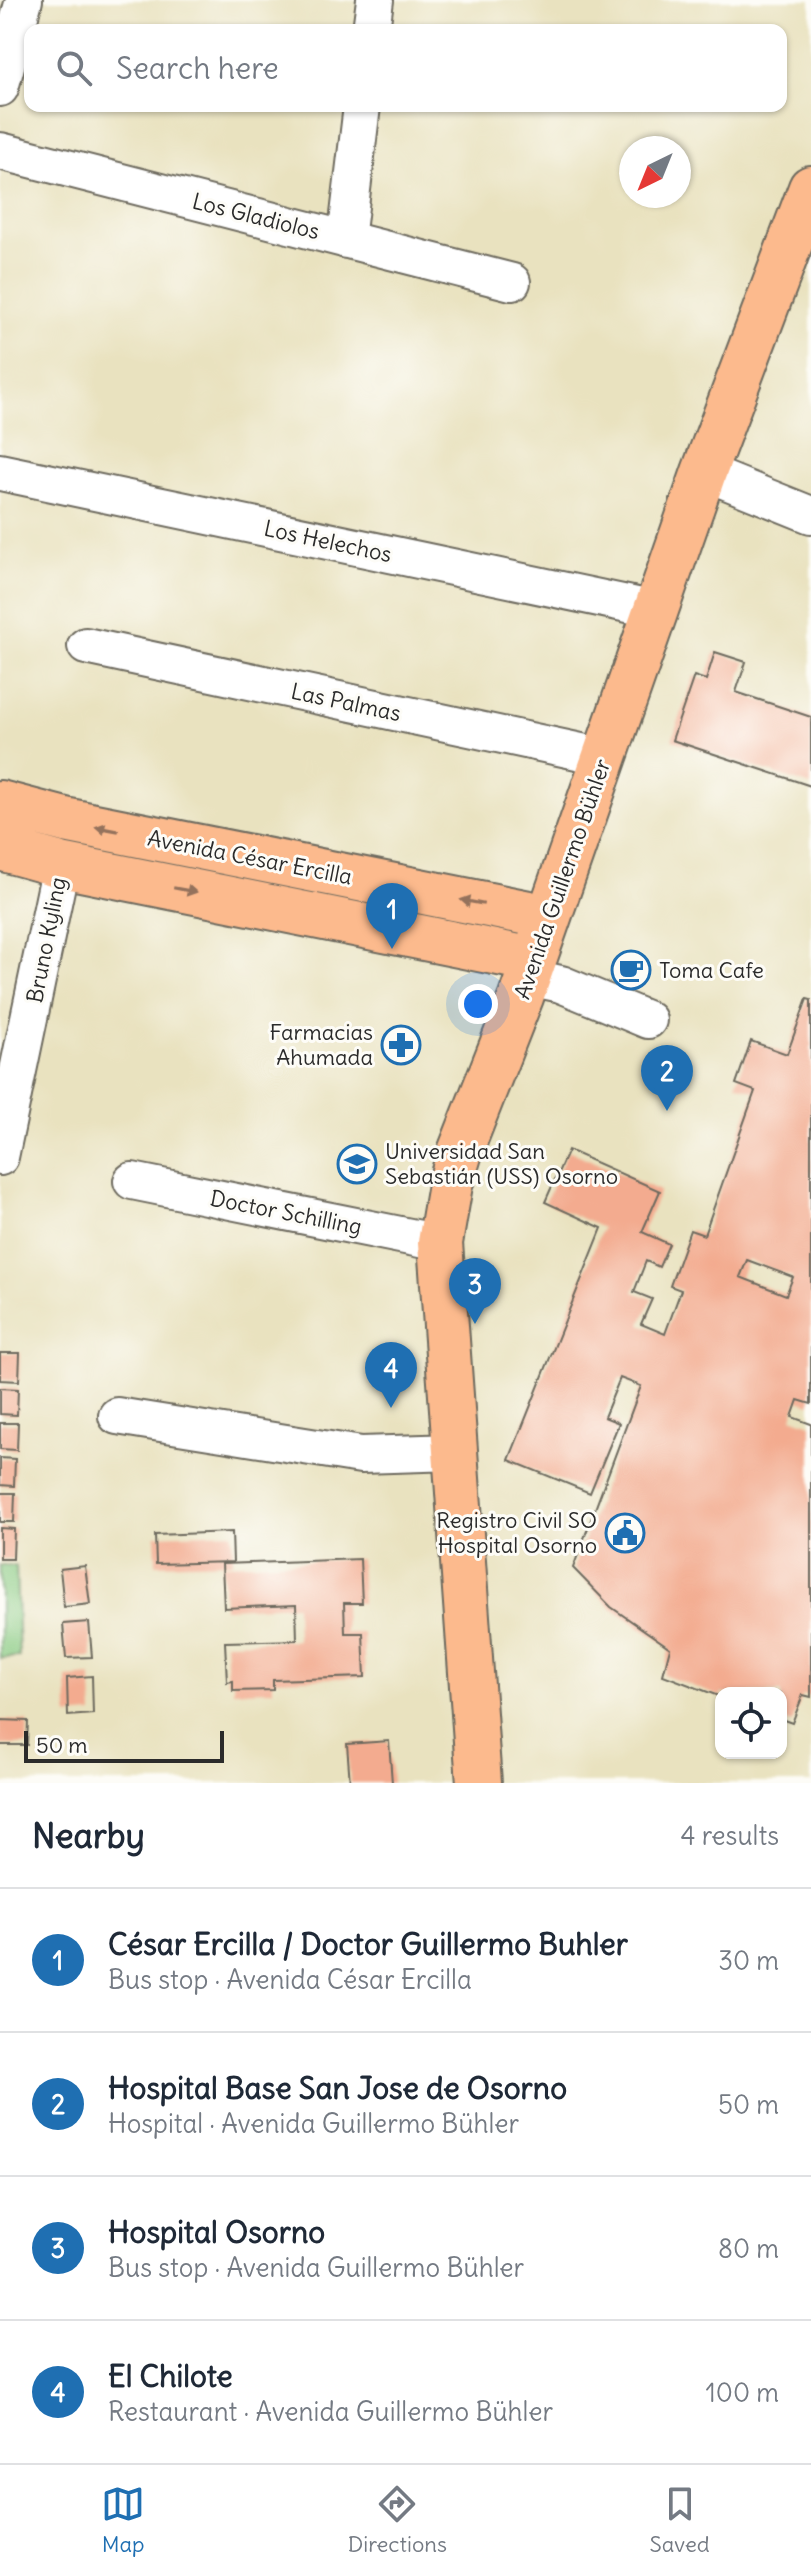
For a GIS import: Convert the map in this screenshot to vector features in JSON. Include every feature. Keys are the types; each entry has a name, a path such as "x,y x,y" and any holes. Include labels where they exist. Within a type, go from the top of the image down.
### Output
{"main road":[{"name":"Avenida Guillermo Bühler","path":"479,1783 440,1243 450,1185 531,968 704,472 811,188"},
{"name":"Avenida César Ercilla","path":"10,805 65,820 549,917"},
{"path":"6,849 10,805"},
{"name":"Avenida César Ercilla","path":"6,849 61,865 273,907 531,968"},
{"path":"273,907 279,863"}],"street":[{"path":"0,88 24,0"},
{"path":"372,24 375,0"},
{"path":"346,240 361,112"},
{"name":"Los Gladiolos","path":"0,151 512,282"},
{"name":"Los Helechos","path":"0,472 656,610"},
{"path":"704,472 811,515"},
{"name":"Las Palmas","path":"86,646 605,757"},
{"name":"Bruno Kyling","path":"0,1157 12,1050 61,865"},
{"path":"531,968 561,984 648,1020"},
{"name":"Doctor Schilling","path":"132,1181 440,1243"},
{"path":"117,1416 361,1455 455,1452"}],"green space":[{"path":"0,1566 16,1566 19,1657 0,1658"}],"building":[{"path":"715,652 746,662 736,692 811,717 811,786 672,740 694,676 706,680"},
{"path":"807,999 811,1000 811,1404 798,1400 792,1417 811,1424 811,1697 803,1695 792,1723 787,1721 787,1687 715,1687 715,1695 663,1675 670,1648 611,1607 573,1568 641,1386 620,1378 604,1417 619,1423 590,1493 509,1460 602,1228 545,1202 568,1150 660,1191 642,1232 669,1244 659,1267 646,1261 634,1292 652,1299 641,1324 665,1334 681,1290 670,1286 690,1230 704,1235 755,1091 736,1084 751,1041 787,1054","holes":["747,1260 793,1277 786,1295 740,1277"]},
{"path":"0,1353 20,1353 19,1381 0,1380"},
{"path":"0,1388 18,1389 17,1415 0,1414"},
{"path":"0,1423 18,1423 17,1450 0,1449"},
{"path":"0,1458 15,1459 14,1486 0,1485"},
{"path":"0,1493 15,1493 14,1522 0,1522"},
{"path":"0,1528 14,1529 13,1559 0,1559"},
{"path":"232,1532 233,1562 156,1564 155,1535"},
{"path":"360,1559 362,1603 344,1603 345,1633 363,1633 365,1677 273,1680 273,1690 233,1691 233,1681 227,1682 225,1642 297,1640 296,1605 224,1608 222,1564"},
{"path":"85,1566 90,1604 64,1607 60,1569"},
{"path":"89,1622 92,1657 66,1658 63,1624"},
{"path":"92,1676 93,1714 68,1716 67,1678"},
{"path":"0,1720 28,1721 27,1745 0,1745"},
{"path":"389,1741 392,1783 350,1783 347,1744"}],"place":[{"name":"César Ercilla / Doctor Guillermo Buhler","path":"392,949"},
{"name":"Toma Cafe","path":"631,970"},
{"name":"Farmacias Ahumada","path":"401,1045"},
{"name":"Hospital Base San Jose de Osorno","path":"667,1111"},
{"name":"Universidad San Sebastián (USS) Osorno","path":"357,1164"},
{"name":"Hospital Osorno","path":"475,1324"},
{"name":"El Chilote","path":"391,1408"},
{"name":"Registro Civil SO Hospital Osorno","path":"625,1533"}]}
